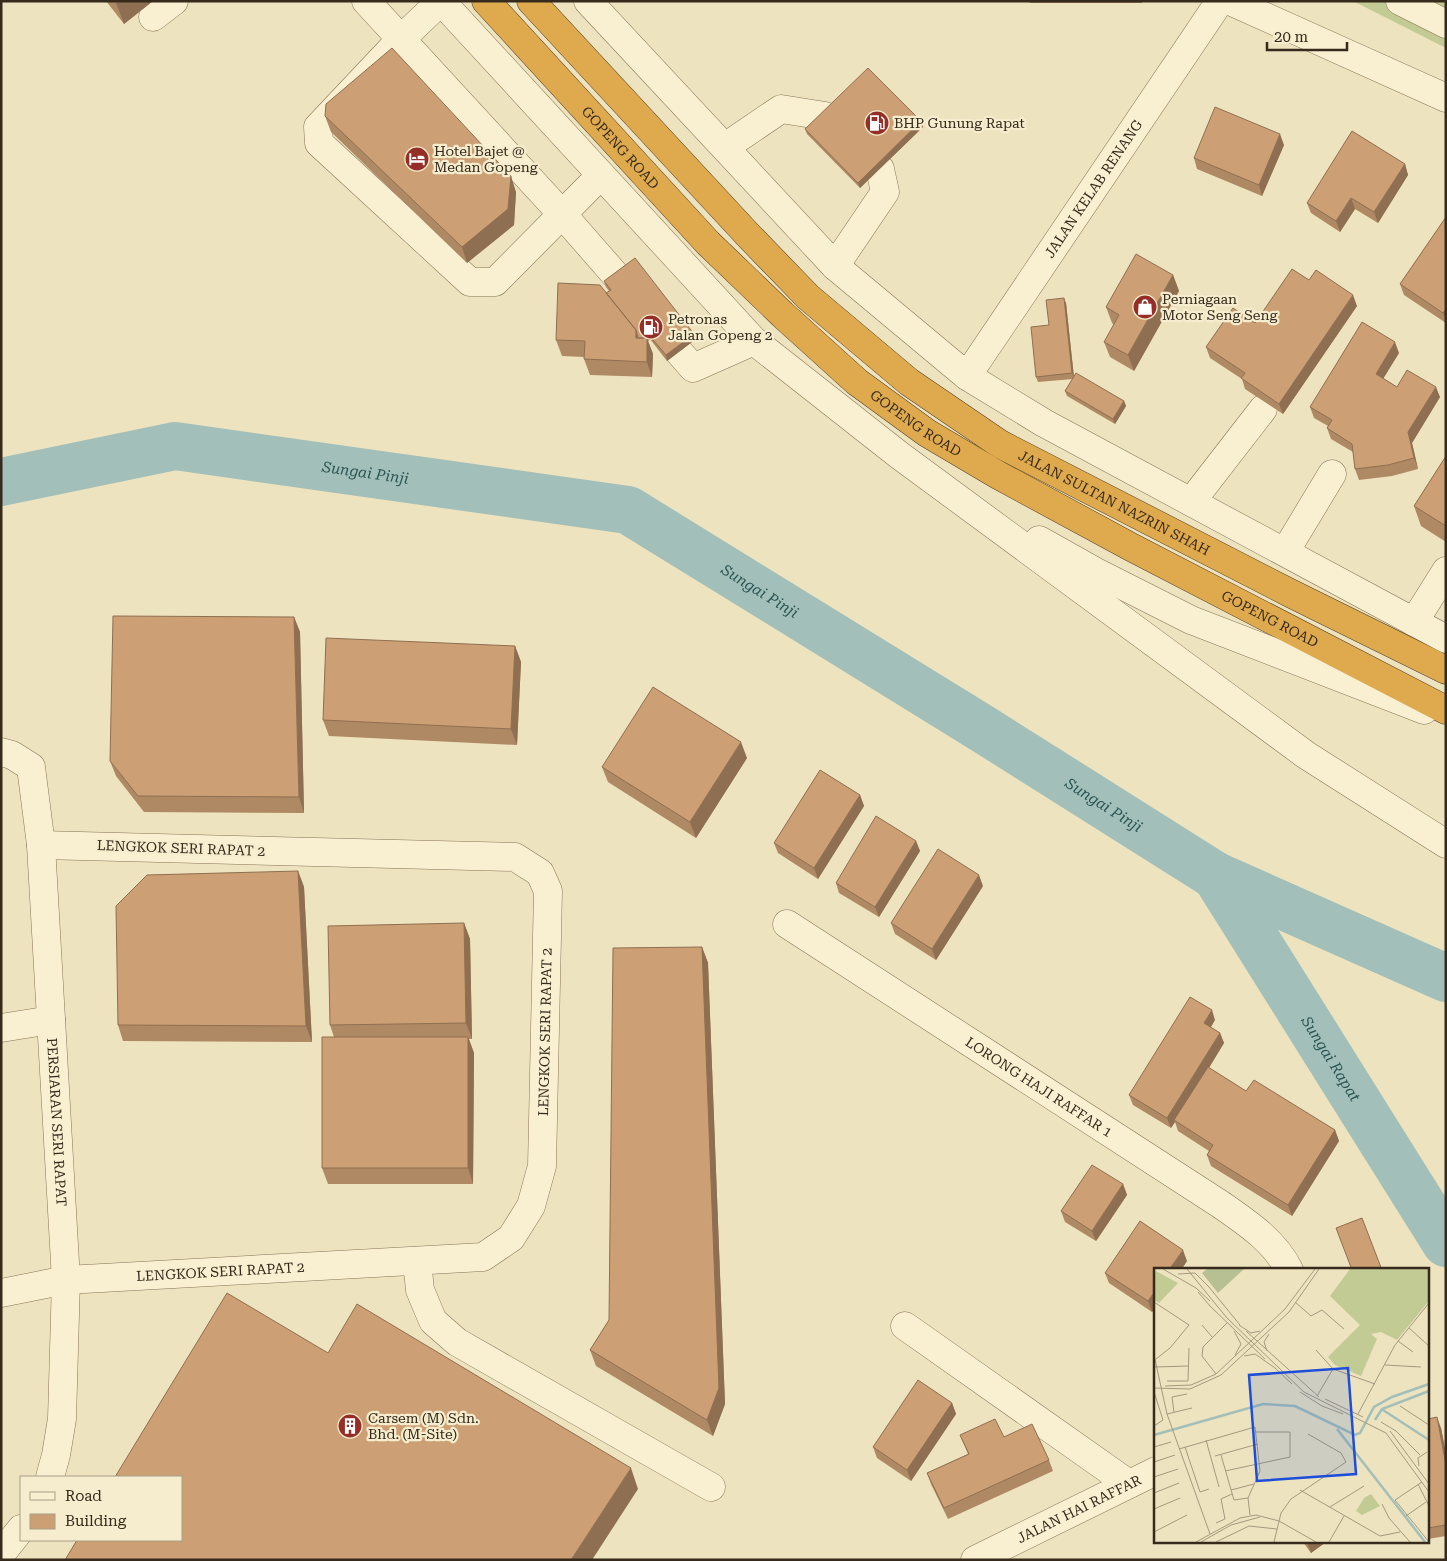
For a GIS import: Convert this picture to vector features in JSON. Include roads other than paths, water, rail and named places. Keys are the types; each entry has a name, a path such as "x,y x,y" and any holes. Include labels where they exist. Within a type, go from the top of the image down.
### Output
{"highway":[{"name":"GOPENG ROAD","path":"486,1 708,243 857,382 927,433 998,475 1131,547 1446,710"},
{"name":"JALAN SULTAN NAZRIN SHAH","path":"531,1 808,297 909,382 1000,444 1290,593 1446,670"}],"street":[{"path":"366,1 562,214 618,278"},
{"path":"601,175 495,282 470,282 319,144 318,127 401,39 441,1 754,340 899,455 1306,755 1436,839"},
{"path":"588,1 835,266 968,376 1044,423 1446,639"},
{"name":"JALAN KELAB RENANG","path":"968,376 1220,1"},
{"path":"1230,1 1262,8 1446,98"},
{"path":"1400,1 1444,19"},
{"path":"725,147 781,109 825,116"},
{"path":"835,266 885,192 880,169"},
{"path":"679,352 693,368 754,340"},
{"path":"1191,502 1263,409"},
{"path":"899,455 1024,532 1096,572 1191,620 1446,718"},
{"path":"1285,552 1332,474"},
{"path":"1414,622 1446,571"},
{"name":"PERSIARAN SERI RAPAT","path":"1,752 12,755 31,766 41,844 66,1280 62,1419 56,1456 50,1476"},
{"name":"LENGKOK SERI RAPAT 2","path":"1,1293 66,1280 484,1257 511,1238 531,1206 542,1166 548,891 540,873 515,857 41,844"},
{"name":"LORONG HAJI RAFFAR 1","path":"787,924 1220,1204 1255,1229 1286,1264"},
{"path":"1,1028 51,1020"},
{"path":"417,1261 420,1290 433,1321 456,1342 711,1487"},
{"path":"905,1326 1129,1484"},
{"name":"JALAN HAI RAFFAR","path":"975,1560 1154,1472"},
{"path":"1,1554 20,1530"}],"waterway":[{"name":"Sungai Pinji","path":"1,482 175,446 628,510 983,729 1216,876 1446,978"},
{"name":"Sungai Rapat","path":"1216,876 1446,1243"}],"place":[{"name":"BHP Gunung Rapat","path":"877,123"},
{"name":"Hotel Bajet @ Medan Gopeng","path":"417,159"},
{"name":"Perniagaan Motor Seng Seng","path":"1145,307"},
{"name":"Petronas Jalan Gopeng 2","path":"651,327"},
{"name":"Carsem (M) Sdn. Bhd. (M-Site)","path":"350,1426"}]}
